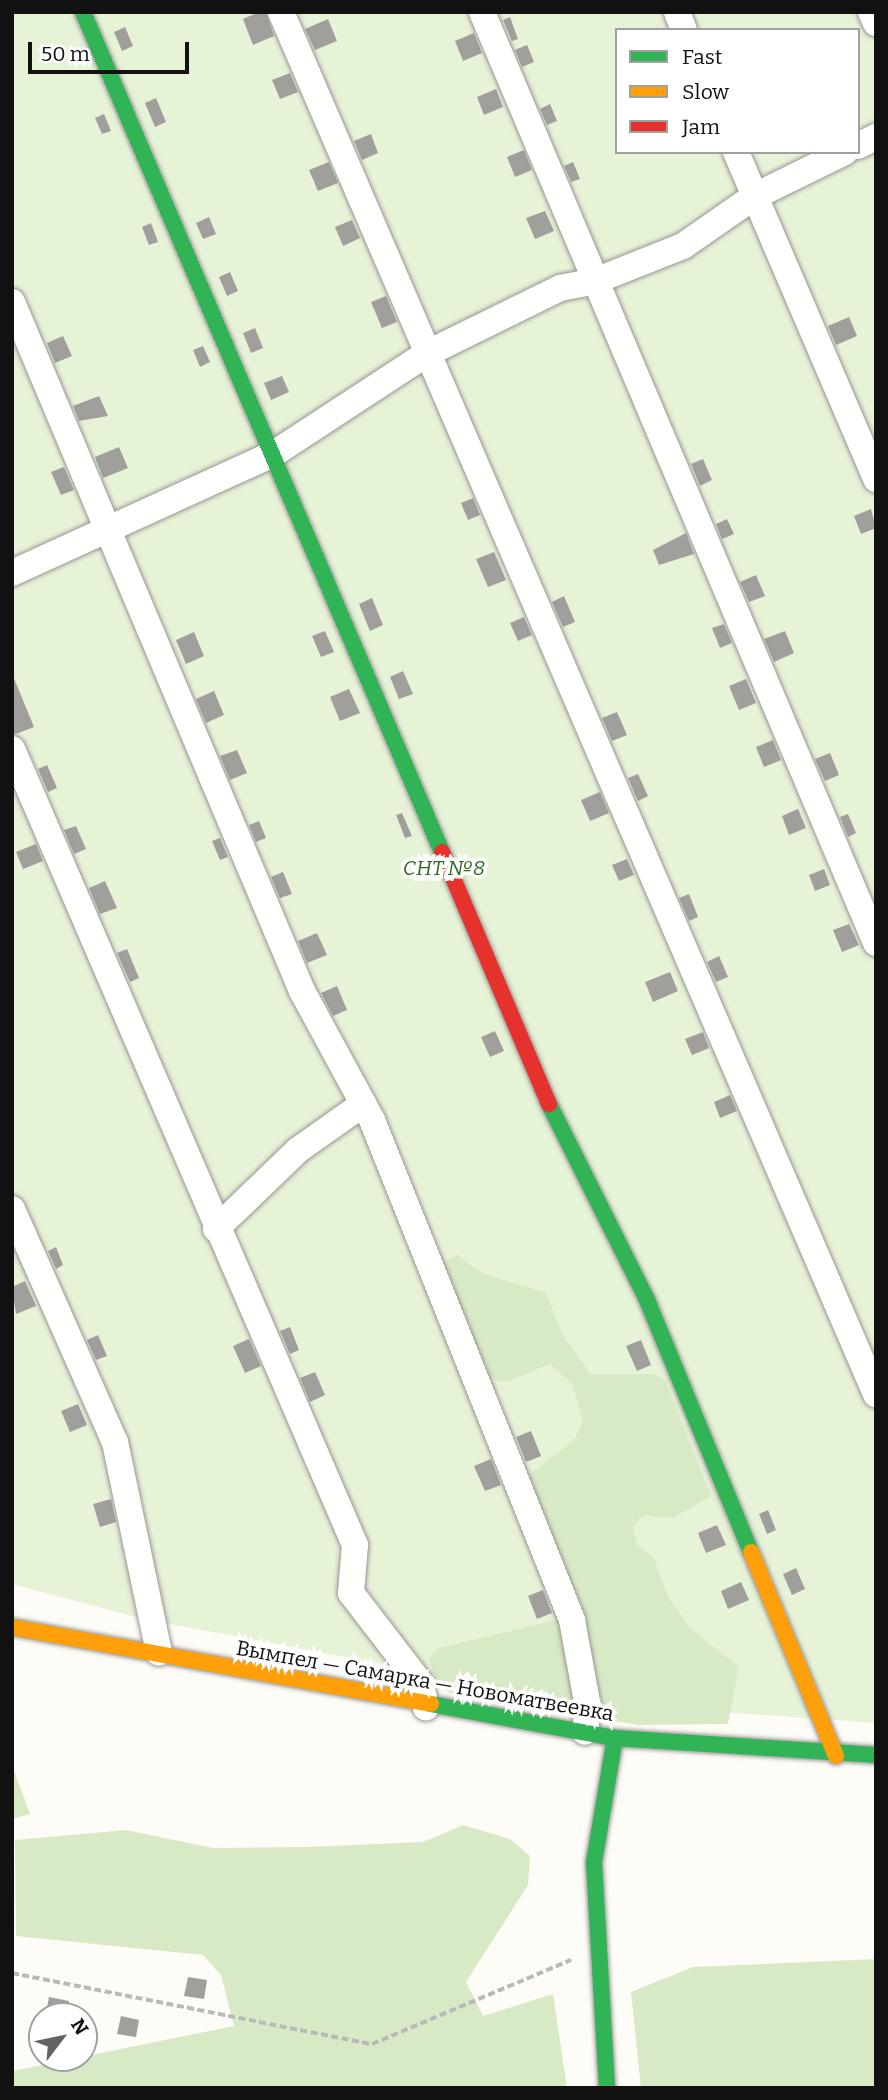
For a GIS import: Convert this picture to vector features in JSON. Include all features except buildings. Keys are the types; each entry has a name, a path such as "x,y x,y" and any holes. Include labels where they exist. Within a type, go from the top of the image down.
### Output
{"street":[{"path":"83,12 275,453 550,1105 648,1300 836,1756"},
{"path":"281,12 876,1394"},
{"path":"482,12 876,943"},
{"path":"871,12 876,23"},
{"path":"860,145 876,137"},
{"path":"737,154 876,479"},
{"path":"12,573 107,527 275,453 428,353 560,288 595,281 682,246 755,196 841,154"},
{"path":"12,302 302,991 363,1104 572,1620 588,1707 585,1732"},
{"path":"12,748 216,1229 355,1545 351,1593 421,1684 426,1707"},
{"path":"216,1229 298,1150 363,1104"},
{"path":"12,1209 115,1442 159,1653"},
{"name":"Вымпел — Самарка — Новоматвеевка","path":"12,1627 159,1653 426,1707 615,1738 836,1756 876,1755"},
{"path":"607,2088 595,1949 594,1862 615,1738"}],"path":[{"path":"12,1973 372,2044 595,1949"}],"green space":[{"name":"СНТ №8","path":"12,12 876,12 876,1723 584,1702 143,1619 12,1584"},
{"path":"457,1255 484,1274 546,1293 563,1336 591,1374 654,1374 665,1380 711,1496 673,1518 643,1515 633,1526 637,1545 654,1558 669,1599 692,1630 739,1667 728,1724 639,1725 459,1697 437,1686 429,1658 439,1648 585,1613 525,1478 574,1440 583,1421 572,1384 550,1364 506,1382 491,1379 442,1263"},
{"path":"12,1765 30,1814 12,1819"},
{"path":"463,1825 510,1839 530,1856 528,1885 466,1982 483,2016 553,1994 567,2088 12,2088 12,2071 28,2068 28,2072 98,2072 98,2054 234,2026 221,1975 203,1955 16,1936 15,1840 126,1830 213,1848 423,1842"},
{"path":"876,1959 876,2088 641,2088 631,1992 693,1967"}],"traffic: fast":[{"path":"83,12 442,852"},
{"path":"549,1104 647,1300 751,1552"},
{"path":"431,1704 615,1738 876,1755"},
{"path":"607,2088 594,1862 615,1738"}],"traffic: slow":[{"path":"751,1552 836,1756"},
{"path":"12,1627 431,1704"}],"traffic: jam":[{"path":"442,852 549,1104"}]}
